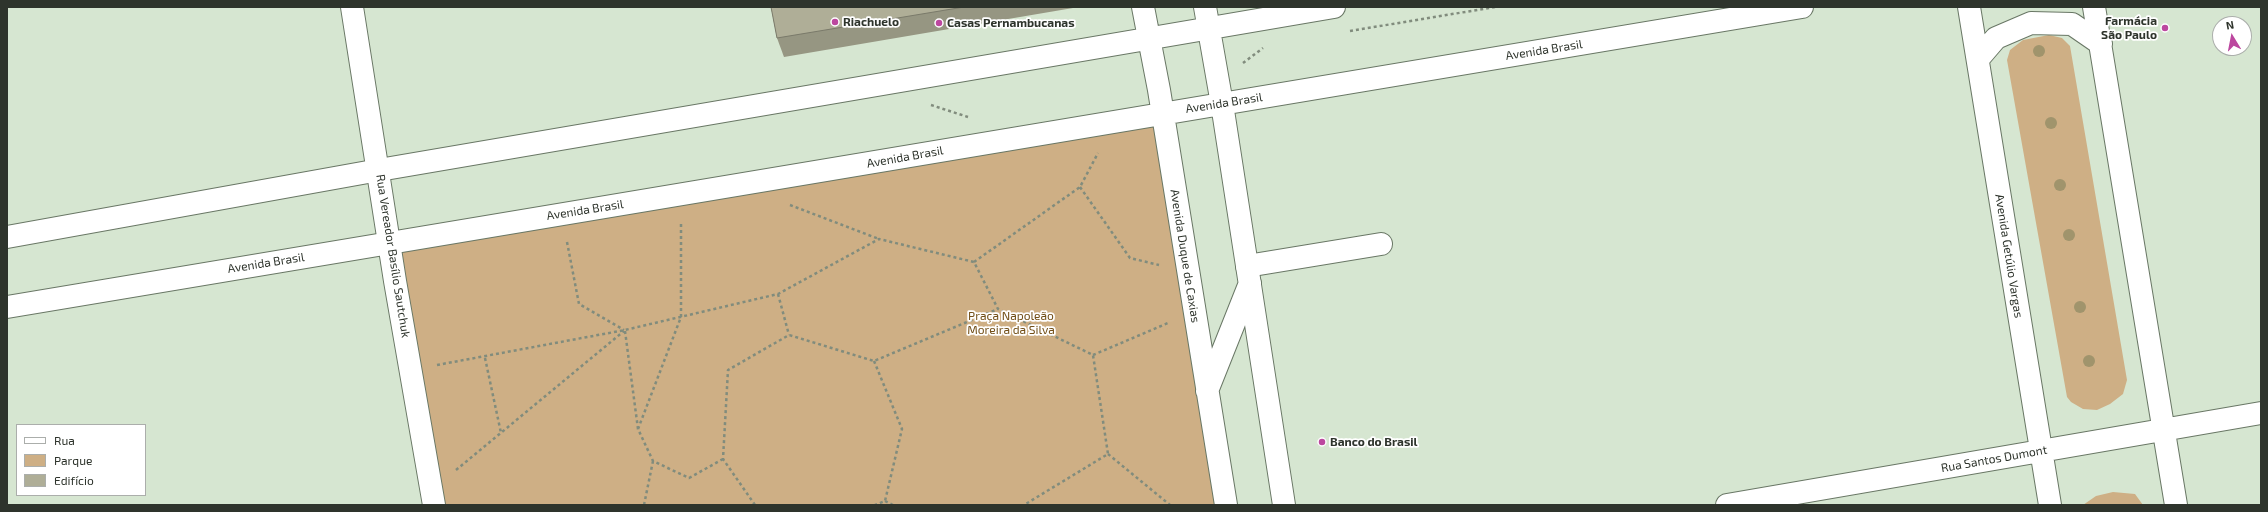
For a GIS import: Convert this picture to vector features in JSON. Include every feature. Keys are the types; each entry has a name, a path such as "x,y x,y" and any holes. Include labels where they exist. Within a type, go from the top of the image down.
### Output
{"main road":[{"name":"Rua Vereador Basílio Sautchuk","path":"352,7 433,498"},
{"name":"Avenida Duque de Caxias","path":"1143,7 1226,505"},
{"path":"7,237 379,170 1149,38 1207,17 1334,7"},
{"name":"Avenida Brasil","path":"7,306 1802,7"},
{"name":"Avenida Getúlio Vargas","path":"1969,7 2050,505"},
{"path":"2094,7 2176,505"},
{"path":"1207,17 1249,275 1284,505"},
{"path":"1978,59 1996,38 2031,23 2072,24 2101,44"},
{"path":"1249,275 1381,244"},
{"path":"1207,392 1249,275"},
{"name":"Rua Santos Dumont","path":"1727,505 2261,413"}],"path":[{"path":"1347,31 1494,7"},
{"path":"1218,80 1269,44"},
{"path":"787,204 879,239 974,262 1080,186 1115,122"},
{"path":"1080,186 1130,258 1187,272"},
{"path":"638,429 681,317 680,194"},
{"path":"561,214 580,304 625,330"},
{"path":"411,369 485,358 625,330 778,294 879,239"},
{"path":"974,262 998,309 1093,355 1194,312"},
{"path":"778,294 789,336"},
{"path":"755,505 723,459 728,370 789,336 874,360 998,309"},
{"path":"625,330 638,429 653,461 644,505"},
{"path":"433,498 501,433 625,330"},
{"path":"1093,355 1108,454 1170,505"},
{"path":"485,358 501,433"},
{"path":"874,360 902,429 885,501"},
{"path":"1024,505 1108,454"},
{"path":"653,461 689,478 723,459"},
{"path":"875,505 885,501 893,505"}],"green space":[{"path":"2049,35 2062,38 2070,46 2127,380 2123,394 2110,404 2097,410 2083,409 2071,402 2067,397 2007,60 2010,50 2023,40"},
{"name":"Praça Napoleão Moreira da Silva","path":"1163,114 1226,505 434,505 390,243"},
{"path":"2113,492 2135,494 2143,505 2083,505 2096,496"}],"building":[{"path":"771,7 964,7 777,38"}],"place":[{"name":"Riachuelo","path":"835,22"},
{"name":"Casas Pernambucanas","path":"939,23"},
{"name":"Farmácia São Paulo","path":"2165,28"},
{"name":"Banco do Brasil","path":"1322,442"}]}
